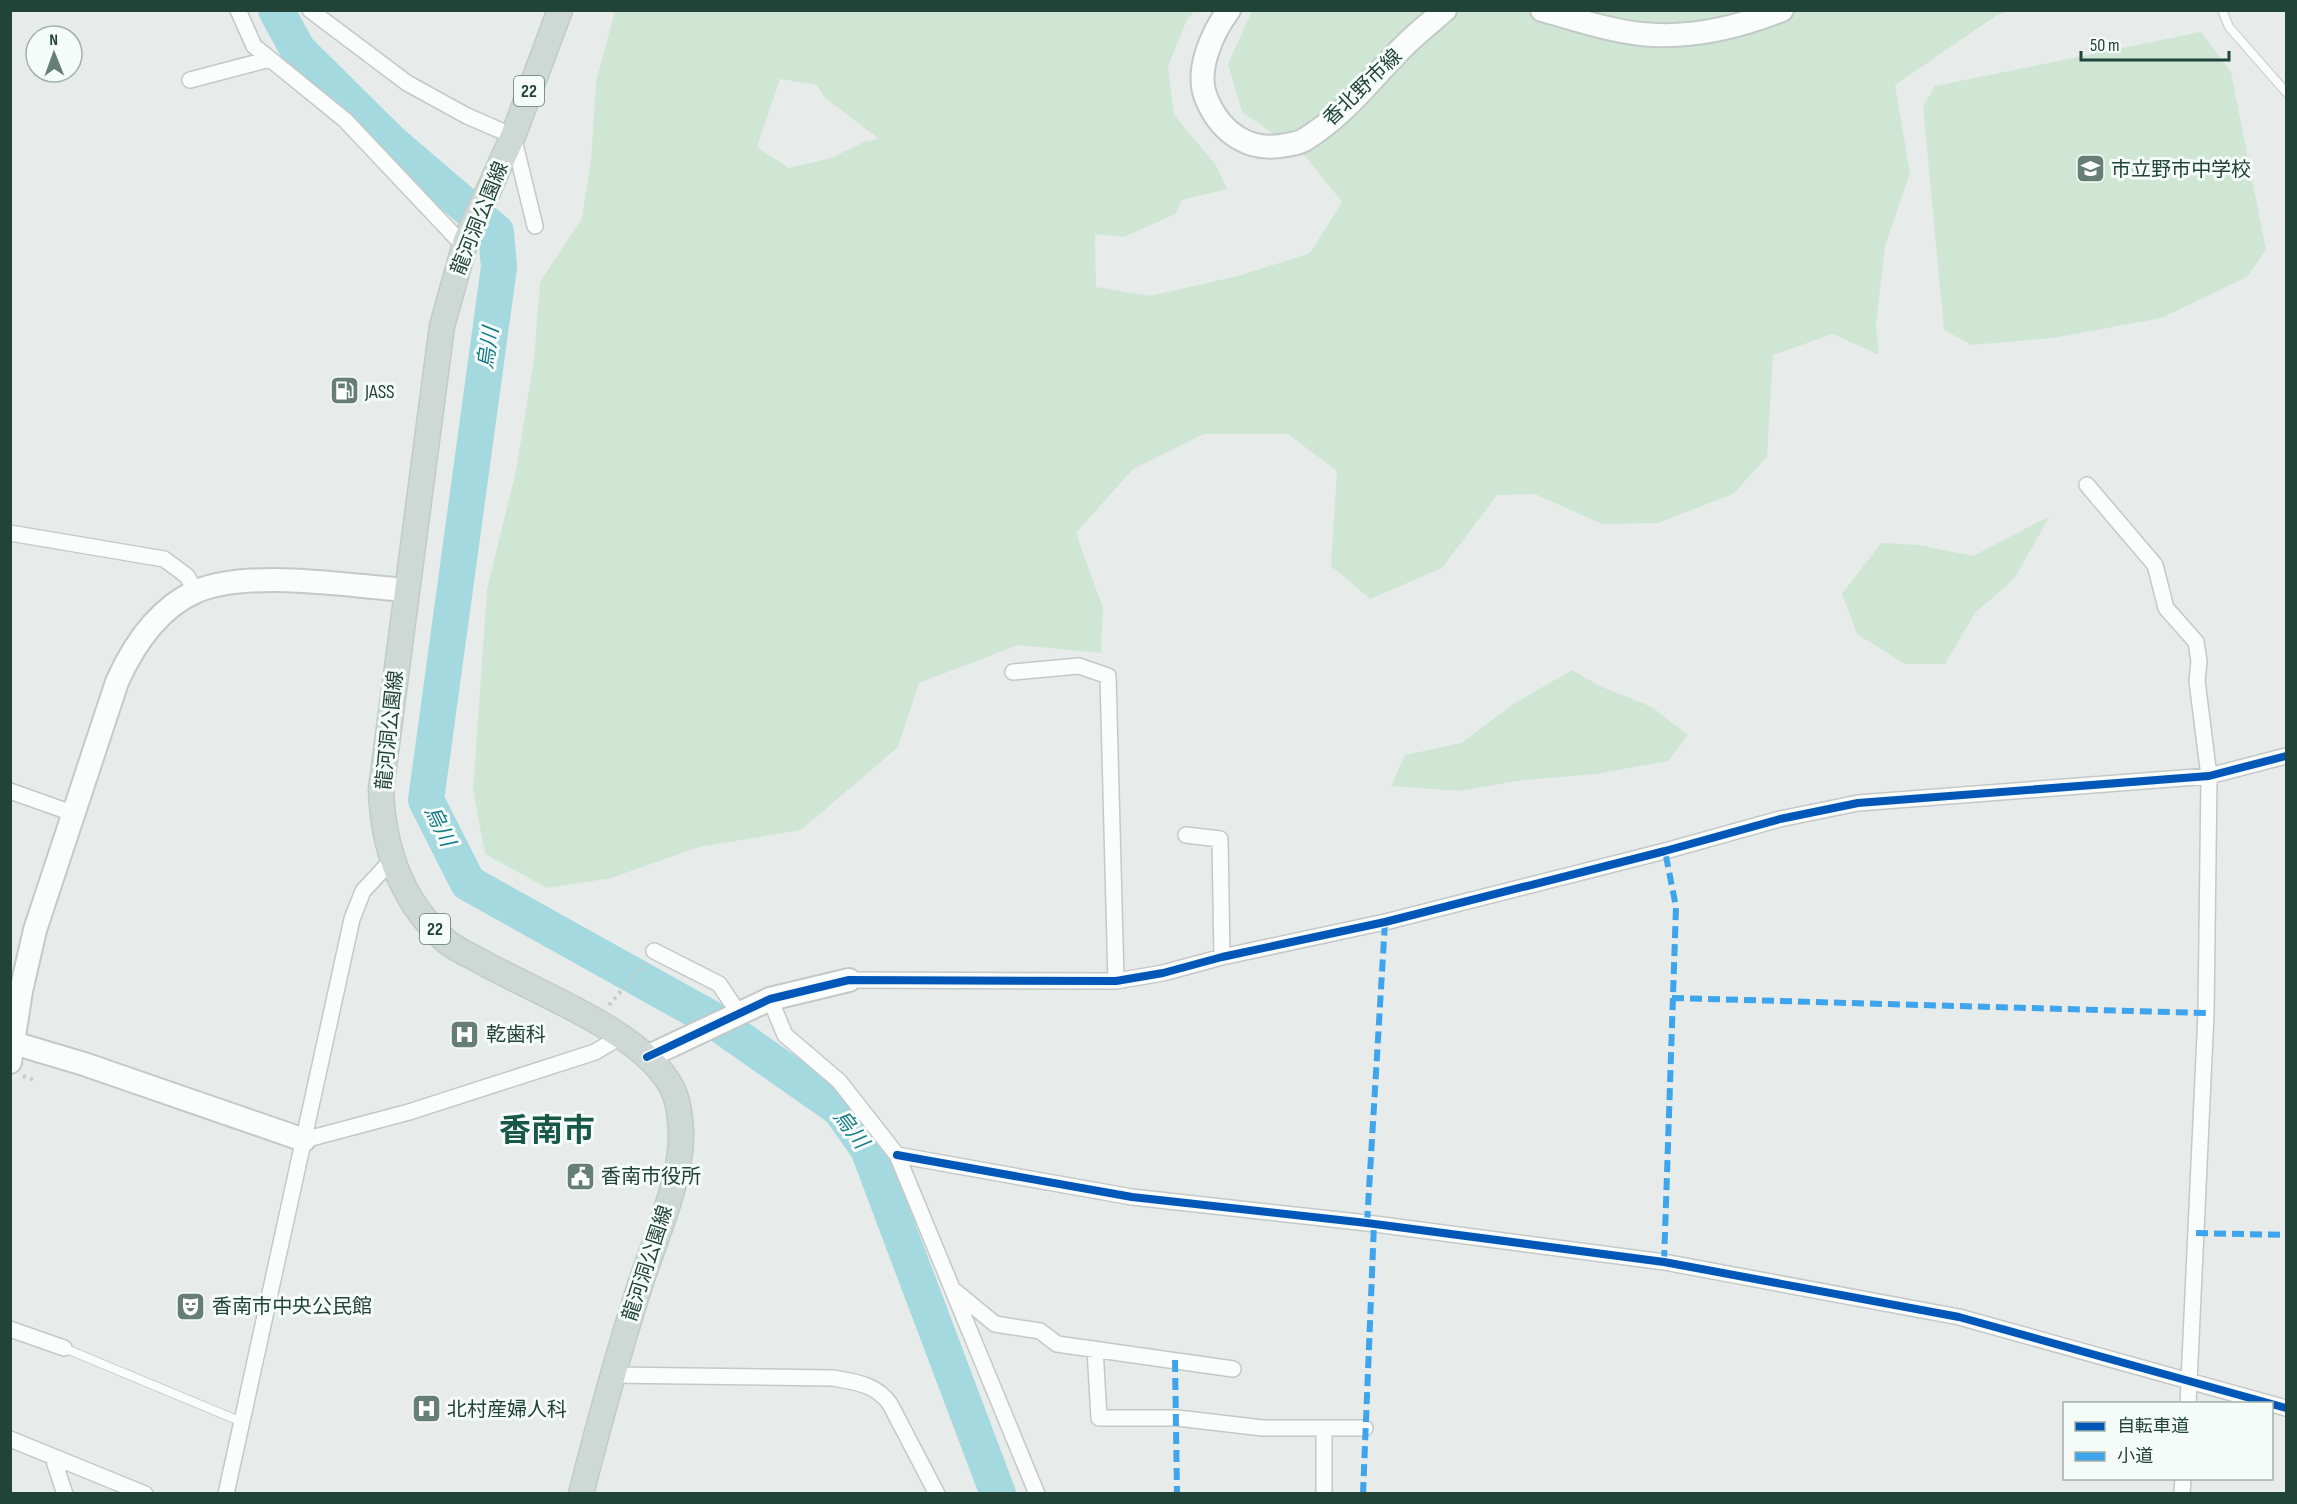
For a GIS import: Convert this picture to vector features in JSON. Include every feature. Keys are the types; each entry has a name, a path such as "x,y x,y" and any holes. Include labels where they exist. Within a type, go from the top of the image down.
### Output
{"main road":[{"name":"龍河洞公園線","path":"560,10 513,136 465,243 442,326 382,764 382,824 391,861 414,906 448,943 620,1038 647,1057 672,1087 678,1106 681,1135 677,1172 611,1375 581,1494"}],"street":[{"path":"238,10 255,46 345,120 465,243"},
{"path":"310,10 407,83 467,116 513,136 535,226"},
{"name":"香北野市線","path":"1229,10 1204,62 1204,94 1219,123 1234,136 1253,145 1279,147 1302,142 1346,109 1404,46 1445,10"},
{"path":"1542,10 1610,28 1663,35 1702,33 1733,27 1782,10"},
{"path":"190,80 270,59"},
{"path":"2086,485 2155,565 2166,608 2196,642 2199,661 2197,681 2209,776 2206,1013 2188,1402"},
{"path":"10,534 164,559 187,576 196,592"},
{"path":"407,590 261,581 225,584 196,592 169,610 147,631 130,653 117,682 72,813 35,930 11,1049 84,1064 304,1140 410,1112 595,1052 620,1038"},
{"path":"1013,672 1079,666 1108,676 1116,981"},
{"path":"647,1057 738,1012 770,999 849,980 1116,981 1163,973 1222,957 1385,922 1665,851 1780,819 1858,803 2209,776 2286,756"},
{"path":"10,791 72,813"},
{"path":"1186,835 1220,839 1222,957"},
{"path":"226,1494 352,919 363,891 391,861"},
{"path":"654,951 719,984 738,1012"},
{"path":"770,999 785,1035 839,1081 875,1123 897,1155 1037,1494"},
{"path":"897,1155 1132,1197 1367,1223 1664,1262 1959,1317 2190,1379 2266,1402"},
{"path":"952,1289 995,1324 1040,1331 1057,1344 1233,1369"},
{"path":"10,1329 64,1348"},
{"path":"1095,1349 1099,1418 1178,1418 1263,1428 1365,1428"},
{"path":"611,1375 833,1378 863,1383 883,1394 890,1404 937,1494"},
{"path":"1324,1428 1324,1494"},
{"path":"10,1439 145,1494"},
{"path":"53,1458 65,1494"}],"lane":[{"path":"2222,10 2229,27 2286,92"},
{"path":"64,1348 242,1422"}],"path":[{"path":"607,1007 643,964"}],"green space":[{"path":"615,11 1195,11 1187,20 1168,66 1174,115 1216,165 1227,189 1182,200 1175,214 1124,237 1095,234 1096,287 1150,296 1242,275 1310,253 1342,202 1306,157 1242,112 1228,64 1252,11 2011,11 1997,15 1895,85 1910,173 1885,246 1876,324 1879,355 1833,334 1773,355 1767,457 1733,494 1658,523 1602,524 1535,494 1497,495 1442,568 1370,599 1331,566 1337,471 1288,434 1204,434 1133,469 1076,533 1103,608 1101,653 1018,645 919,683 898,747 801,830 699,847 611,878 547,888 485,854 473,790 487,589 516,471 534,360 540,282 582,218 591,160 596,82","holes":["780,79 817,85 825,98 879,139 864,142 831,158 789,168 757,147"]},
{"name":"市立野市中学校","path":"2201,32 2231,72 2266,250 2247,277 2161,318 2053,338 1972,345 1944,330 1923,106 1935,86"},
{"path":"2050,516 2014,579 1975,613 1945,664 1905,664 1857,634 1842,594 1881,543 1919,545 1973,556"},
{"path":"1572,670 1602,687 1652,707 1688,735 1668,761 1595,774 1517,781 1459,791 1391,786 1405,755 1461,743 1515,703"}],"waterway":[{"name":"烏川","path":"276,10 298,50 392,143 496,232 499,267 426,800 468,883 710,1018 840,1109 868,1149 998,1494"}],"marked path":[{"path":"1664,1262 1676,907 1665,851"},
{"path":"1367,1223 1385,922"},
{"path":"1672,998 2206,1013"},
{"path":"1363,1494 1374,1224"},
{"path":"2196,1233 2286,1235"},
{"path":"1175,1360 1177,1494"}],"cycle path":[{"path":"647,1057 770,999 849,980 1116,981 1163,973 1222,957 1385,922 1665,851 1780,819 1858,803 2209,776 2286,756"},
{"path":"897,1155 1132,1197 1367,1223 1664,1262 1959,1317 2264,1402"},
{"path":"2273,1404 2286,1408"}],"place":[{"name":"市立野市中学校","path":"2090,169"},
{"name":"JASS","path":"344,391"},
{"name":"乾歯科","path":"465,1034"},
{"name":"香南市役所","path":"580,1176"},
{"name":"香南市中央公民館","path":"191,1306"},
{"name":"北村産婦人科","path":"426,1409"}],"district":[{"name":"香南市","path":"547,1130"}]}
